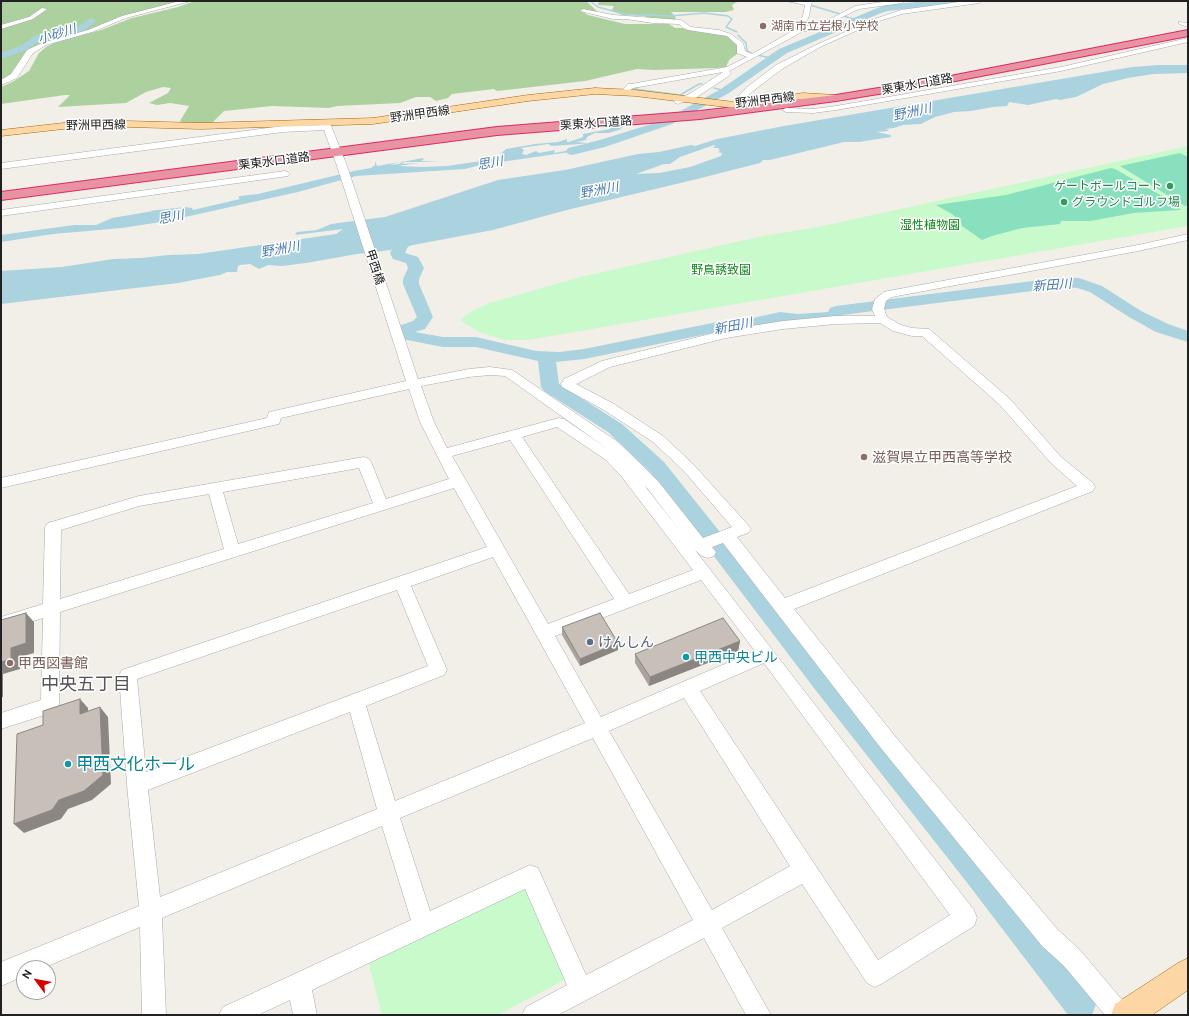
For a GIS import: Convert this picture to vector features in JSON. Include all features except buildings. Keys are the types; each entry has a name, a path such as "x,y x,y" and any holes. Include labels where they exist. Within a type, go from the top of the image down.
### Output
{"highway":[{"name":"栗東水口道路","path":"1,196 498,131 718,113 834,101 1188,33"}],"main road":[{"name":"野洲甲西線","path":"1,133 90,123 163,126 327,125 374,121 595,91 625,92 733,105 752,104 804,96 834,101"},
{"path":"1126,1015 1188,973"}],"street":[{"path":"1,83 14,76 30,52 44,44 90,31 131,15 188,1"},
{"path":"625,92 632,86 729,69 789,37 799,30 806,16 809,2 790,1"},
{"path":"799,30 808,29 834,19 857,7 902,1"},
{"path":"733,105 759,81 796,57 874,21 901,12 979,1"},
{"path":"885,3 901,12"},
{"path":"1,27 31,18 44,9"},
{"path":"583,11 613,17 626,17 653,21 676,21 681,22 685,27 690,29 719,32 729,35 741,44 742,54 752,56"},
{"path":"786,110 813,110 834,101 1044,72 1188,40"},
{"path":"1131,52 1152,44"},
{"path":"683,100 710,84 729,71 729,69"},
{"name":"甲西橋","path":"327,125 427,422 458,482 759,1015"},
{"path":"1,166 296,126"},
{"path":"1,213 286,174"},
{"path":"882,320 878,309 881,299 888,294 1138,248 1188,237"},
{"path":"1,483 274,421 274,415 413,384 469,373 490,371 508,374 613,445 653,485 704,547 724,536 743,529 688,467 652,435 609,407 567,384 606,364 625,358 726,334 783,325 835,320 882,320 897,328 912,332 925,332 1005,402 1056,460 1088,487 781,607"},
{"path":"443,454 559,422 611,457 627,473 704,572 966,918 876,974 805,870 688,688"},
{"path":"513,434 625,602"},
{"path":"1,721 50,705 53,527 139,502 364,462 382,505"},
{"path":"1,624 458,482"},
{"path":"215,488 232,552"},
{"path":"724,536 887,741 1050,938 1072,958 1120,1015"},
{"path":"154,1015 150,912 137,785 128,675 497,550"},
{"path":"544,633 704,572"},
{"path":"137,785 438,670 402,583"},
{"path":"1,974 596,727 767,654"},
{"path":"356,701 388,813 424,926"},
{"path":"534,1015 708,924 805,870"},
{"path":"231,1015 530,876 581,991"},
{"path":"299,984 305,1015"}],"green space":[{"path":"1,1 186,1 126,15 85,32 42,43 14,72 1,82"},
{"path":"195,1 586,1 597,11 581,11 588,15 625,24 669,24 675,28 685,28 730,35 741,47 737,54 729,60 726,67 653,70 637,69 585,81 497,91 494,89 452,94 448,98 436,101 430,97 416,97 400,103 337,106 329,108 272,106 224,111 212,123 179,123 189,106 170,103 157,105 149,103 168,93 171,88 163,87 146,92 126,103 58,107 70,95 65,95 1,104 1,87 14,81 29,71 39,53 46,47 56,42 101,30 132,18 178,7"},
{"path":"599,1 739,1 732,5 734,10 725,12 671,12 675,16 676,20 653,20 644,16 622,15 612,10 614,6 598,5"},
{"path":"1188,146 1188,226 528,340 504,340 479,332 460,320 470,312 490,303 580,277 763,236 818,227"},
{"name":"ゲートボールコート","path":"1180,153 1188,157 1188,205 1185,206 1120,166"},
{"name":"グラウンドゴルフ場","path":"1111,168 1176,204 1180,207 1180,210 1134,213 1090,221 1061,221 1060,224 1022,228 982,240 962,226 961,222 952,214 936,205 1006,195"},
{"path":"519,886 530,891 566,979 498,1015 382,1015 368,961"}],"water":[{"name":"野洲川","path":"1188,65 1188,73 1153,74 1128,78 1103,84 1076,97 1060,100 1056,99 1028,105 1009,102 1007,106 954,112 935,117 921,124 903,125 885,129 889,130 887,131 876,132 891,135 891,137 859,142 844,142 770,160 763,160 760,163 567,210 493,230 413,245 404,248 401,252 416,257 415,258 400,254 399,252 404,245 401,244 391,250 306,263 282,266 268,265 259,269 250,264 240,265 238,266 237,272 227,272 220,275 178,283 1,304 1,271 62,267 113,259 198,254 336,234 343,229 295,235 297,232 317,230 331,224 385,217 498,180 565,170 638,154 659,152 691,145 695,146 717,139 784,126 1132,67","holes":["714,145 715,146 713,148 718,148 720,151 718,152 722,153 721,156 690,167 659,173 636,174 664,164 670,164 680,157"]},
{"path":"669,110 642,121 624,126 620,129 622,129 609,133 595,133 587,137 586,140 576,142 588,143 616,136 613,138 617,138 610,139 607,142 552,146 548,144 521,148 524,150 522,154 526,155 536,151 539,153 555,150 554,153 599,145 570,152 480,165 465,169 356,176 298,192 167,221 122,228 53,234 1,242 1,235 74,225 96,225 112,218 153,211 149,211 185,207 192,208 193,210 240,199 238,197 240,196 258,194 371,168 375,165 375,161 377,166 399,162 389,165 399,164 402,162 423,158 424,159 421,161 438,162 405,162 401,164 419,163 398,166 447,166 495,159 501,156 500,154 506,149 558,142 567,139 567,142 569,142 583,137 583,134 610,129 610,127 638,121"}],"waterway":[{"path":"590,1 598,7 624,14 671,16 704,13 728,16 732,19 726,27 737,32"},
{"path":"786,1 797,3"},
{"name":"思川","path":"572,151 601,144 668,122 725,91 783,51 878,11 886,8 951,1"},
{"path":"810,5 840,14"},
{"path":"844,16 856,20"},
{"name":"小砂川","path":"1,56 25,47 39,37 79,30 91,21"},
{"path":"738,35 746,43 747,51 751,53"},
{"path":"757,55 771,58"},
{"path":"641,86 634,89 680,95 699,84 702,84"},
{"path":"714,88 725,91"},
{"name":"新田川","path":"389,230 405,238 397,253 398,256 413,260 416,268 411,279 411,284 425,317 419,325 407,329 406,332 408,335 443,342 476,342 536,356 546,356"},
{"name":"新田川","path":"546,356 560,357 584,354 722,326 730,328 780,317 797,319 833,316 836,311 1064,282 1079,283 1096,289 1135,314 1162,328 1188,337"},
{"path":"546,356 550,387 615,428 657,467 826,684 976,869 1080,1004"}],"place":[{"name":"湖南市立岩根小学校","path":"763,26"},
{"name":"ゲートボールコート","path":"1170,186"},
{"name":"グラウンドゴルフ場","path":"1064,202"},
{"name":"滋賀県立甲西高等学校","path":"864,457"},
{"name":"けんしん","path":"590,642"},
{"name":"甲西中央ビル","path":"686,657"},
{"name":"甲西図書館","path":"10,663"},
{"name":"甲西文化ホール","path":"68,764"}],"district":[{"name":"中央五丁目","path":"86,684"}],"park label":[{"name":"湿性植物園","path":"930,225"},
{"name":"野鳥誘致園","path":"721,270"}]}
